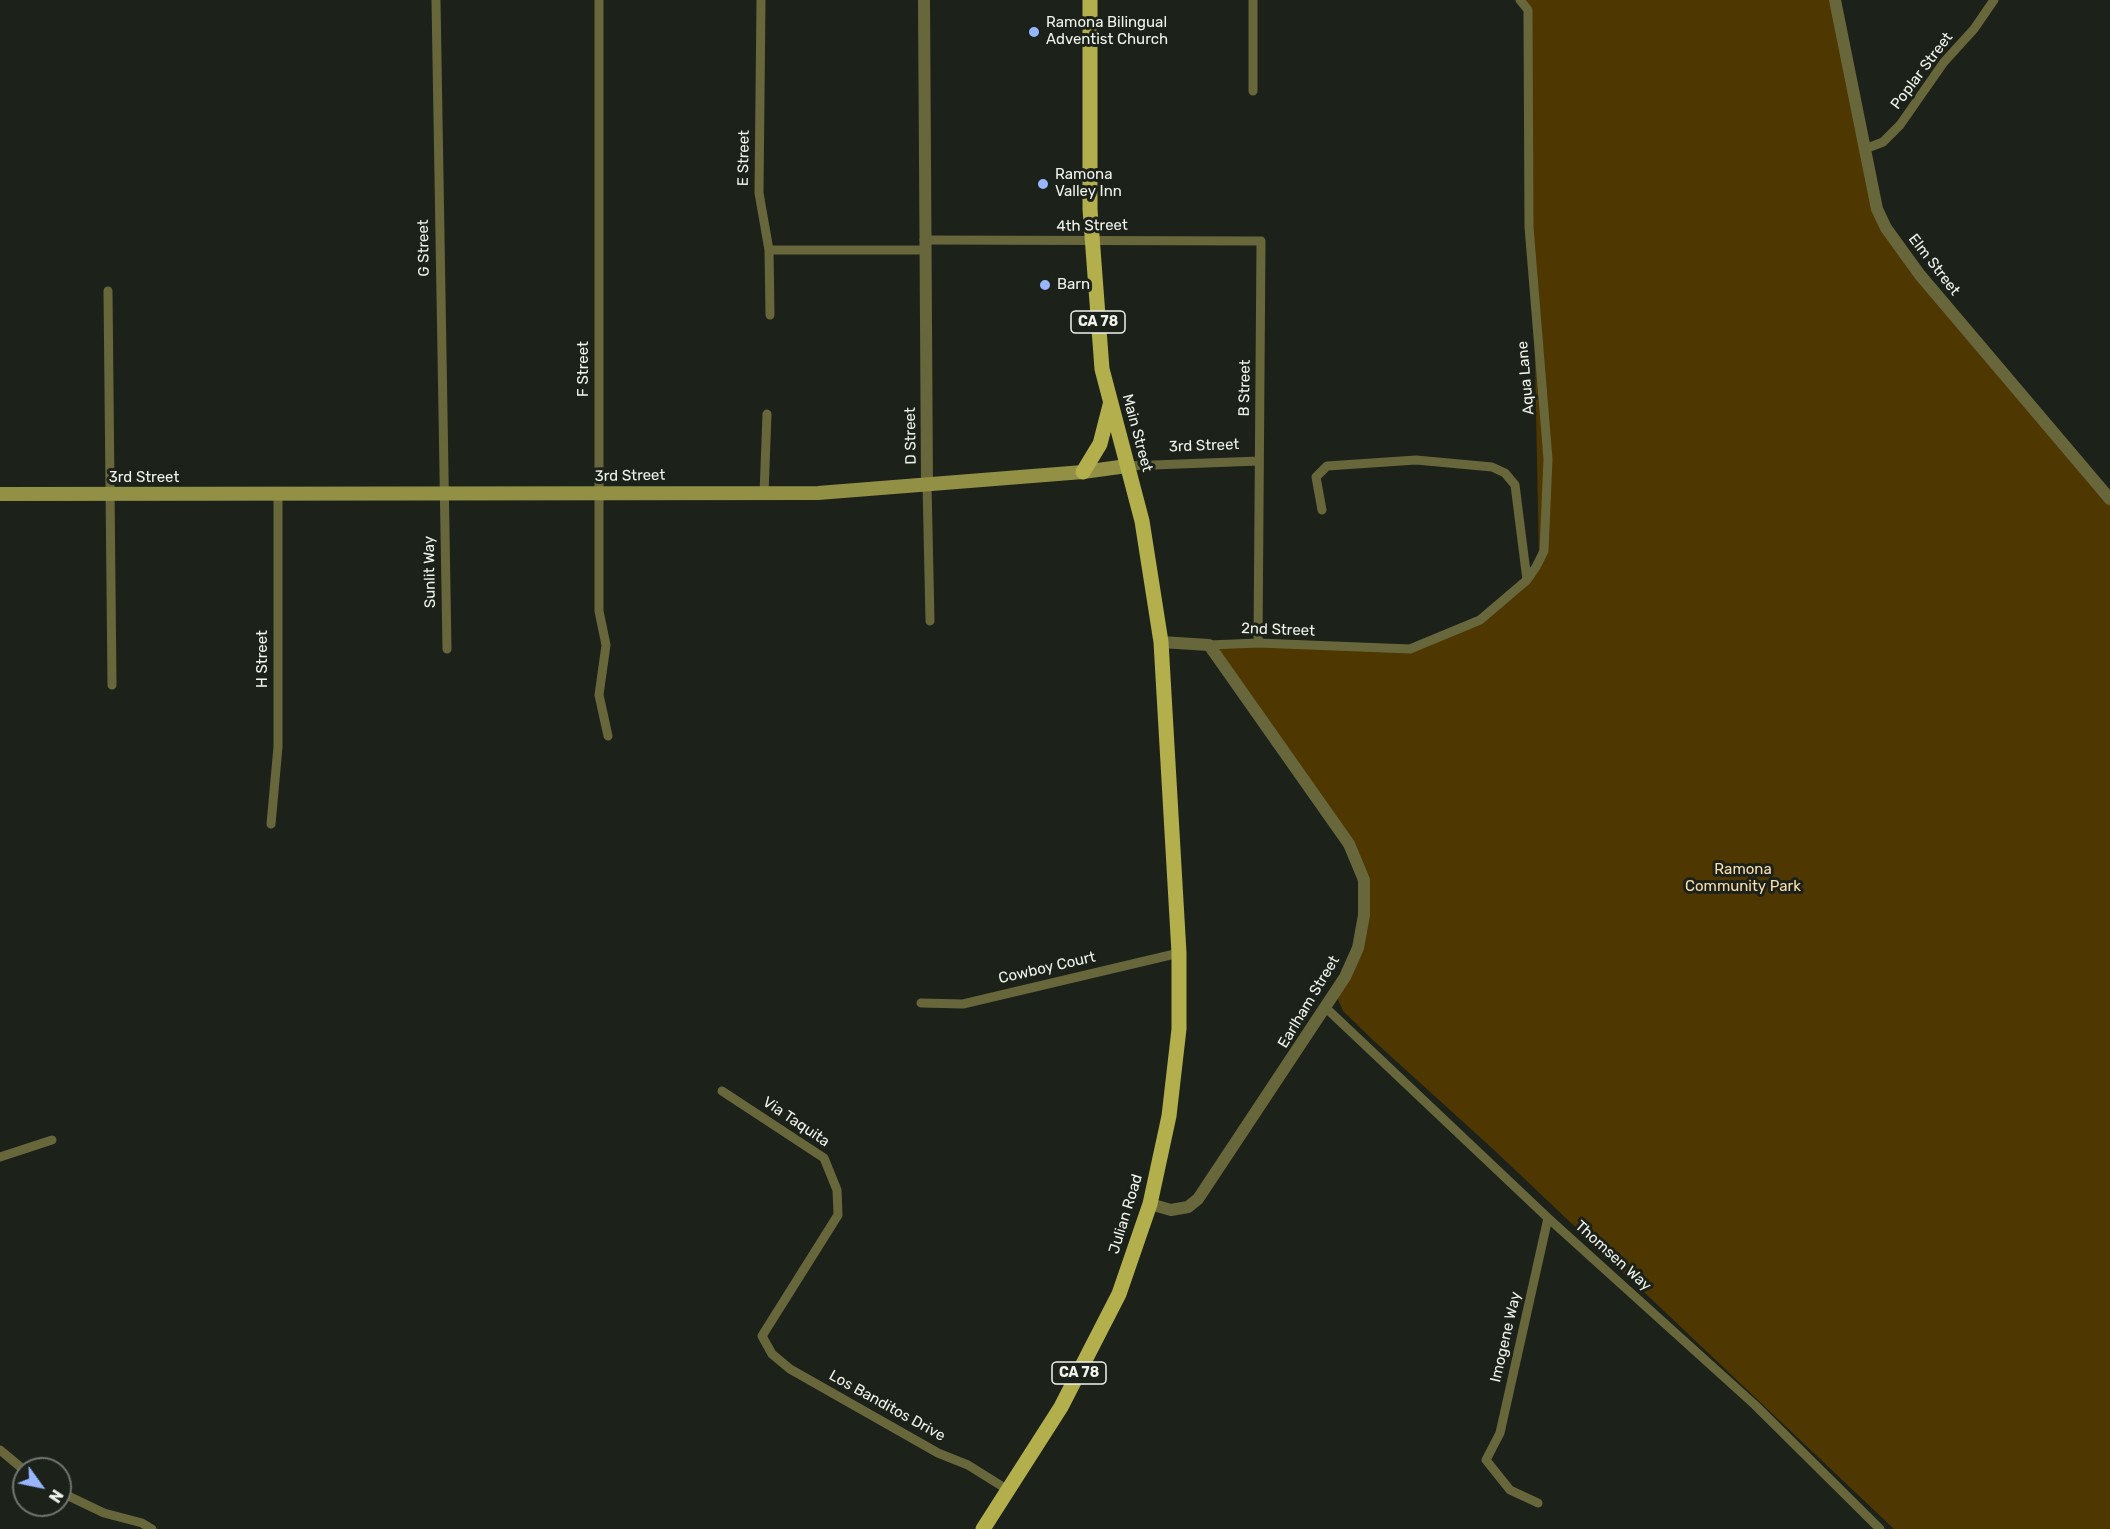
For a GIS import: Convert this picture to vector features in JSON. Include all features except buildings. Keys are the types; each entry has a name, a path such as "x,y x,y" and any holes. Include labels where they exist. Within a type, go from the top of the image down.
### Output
{"main road":[{"name":"Main Street","path":"1090,0 1091,240 1102,369 1149,563 1161,642 1175,873"},
{"path":"1083,472 1100,444 1110,402"},
{"name":"3rd Street","path":"0,494 818,493 1083,472 1127,466"},
{"name":"Julian Road","path":"983,1529 1061,1407 1110,1316 1150,1204 1169,1116 1179,1029 1179,953 1175,873"}],"street":[{"name":"G Street","path":"435,0 443,495"},
{"name":"F Street","path":"599,0 599,611 606,645 599,695 608,736"},
{"name":"E Street","path":"761,0 759,194 769,250 770,315"},
{"name":"D Street","path":"924,0 924,245 930,621"},
{"path":"1253,0 1254,91"},
{"name":"Aqua Lane","path":"1394,650 1410,649 1480,620 1527,580 1544,551 1548,459 1529,227 1528,9 1520,0"},
{"name":"Elm Street","path":"1835,0 1878,209 1886,228 1920,275 2110,498"},
{"name":"Poplar Street","path":"1865,149 1883,142 1900,125 1944,62 1974,29 1994,0"},
{"name":"4th Street","path":"769,250 1091,240 1261,241"},
{"name":"B Street","path":"1258,643 1261,241"},
{"path":"108,291 112,685"},
{"path":"764,494 767,414"},
{"name":"3rd Street","path":"1127,466 1259,460"},
{"path":"1322,510 1316,477 1327,466 1416,460 1492,467 1504,473 1515,485 1527,580"},
{"name":"H Street","path":"271,824 278,747 278,494"},
{"name":"Sunlit Way","path":"443,495 447,649"},
{"name":"2nd Street","path":"1161,642 1209,645 1258,643 1394,650"},
{"name":"Earlham Street","path":"1150,1204 1171,1210 1188,1207 1198,1199 1345,977 1358,948 1364,915 1364,880 1349,844 1209,645"},
{"name":"Cowboy Court","path":"921,1004 963,1004 1179,953"},
{"name":"Thomsen Way","path":"1326,1008 1548,1218 1755,1405 1880,1529"},
{"name":"Via Taquita","path":"722,1091 824,1158 837,1190 838,1215 762,1336"},
{"path":"0,1157 52,1140"},
{"name":"Imogene Way","path":"1538,1503 1510,1490 1486,1460 1500,1433 1548,1218"},
{"name":"Los Banditos Drive","path":"762,1336 772,1354 790,1369 938,1453 968,1465 1008,1490"},
{"path":"0,1450 12,1460"},
{"path":"72,1498 104,1513 142,1523 152,1529"}],"green space":[{"name":"Ramona Community Park","path":"1521,0 1834,0 1886,228 2110,500 2110,1529 1894,1529 1493,1149 1374,1041 1343,1011 1335,993 1363,923 1357,859 1201,644 1394,650 1448,635 1501,603 1539,559 1528,16"}],"place":[{"name":"Ramona Bilingual Adventist Church","path":"1034,32"},
{"name":"Ramona Valley Inn","path":"1043,184"},
{"name":"Barn","path":"1045,285"}]}
